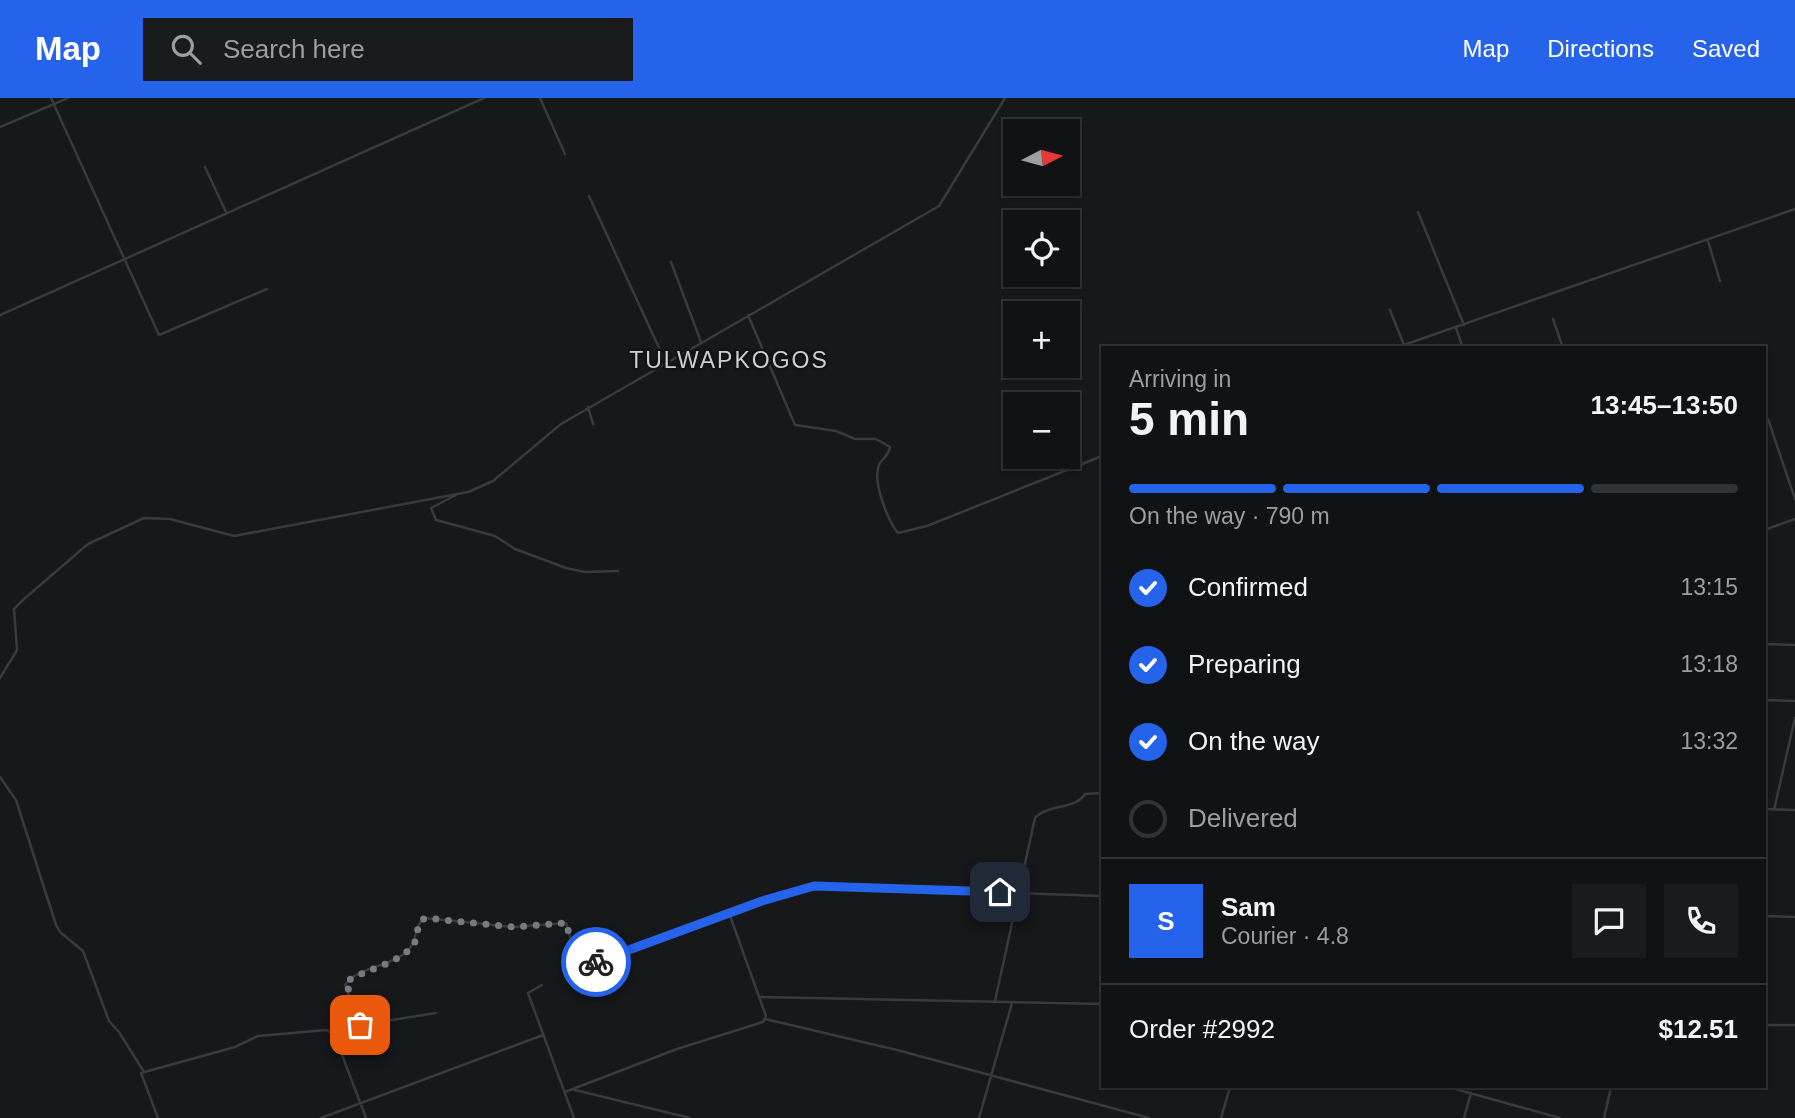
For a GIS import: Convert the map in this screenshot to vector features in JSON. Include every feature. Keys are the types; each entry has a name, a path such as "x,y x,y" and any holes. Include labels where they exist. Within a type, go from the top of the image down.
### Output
{"street":[{"path":"51,98 122,260 159,335 267,289"},
{"path":"0,127 68,98"},
{"path":"0,315 484,98"},
{"path":"540,98 565,154"},
{"path":"0,678 16,650 14,609 88,544 144,518 170,519 234,536 458,494 487,485 545,435 588,407 939,206 1004,98"},
{"path":"205,167 226,214"},
{"path":"589,196 666,363"},
{"path":"1401,346 1795,209"},
{"path":"1418,212 1464,325"},
{"path":"1708,241 1720,281"},
{"path":"671,262 702,342"},
{"path":"1390,310 1404,345"},
{"path":"748,315 794,425 836,431 855,439 876,439 890,447 879,465 877,480 898,533 928,526 1101,456"},
{"path":"1553,318 1562,346"},
{"path":"1457,328 1462,346"},
{"path":"588,407 593,424"},
{"path":"1768,419 1795,499"},
{"path":"458,494 431,508 436,520 495,536 515,549 566,568 585,572 618,571"},
{"path":"1766,529 1795,519"},
{"path":"1766,645 1795,645"},
{"path":"1766,700 1795,701"},
{"path":"1774,810 1795,718"},
{"path":"0,777 16,800 56,925 83,951 108,1021 119,1032 144,1072"},
{"path":"995,1001 1038,814 1081,800 1087,794 1101,793"},
{"path":"1766,808 1795,810"},
{"path":"360,1025 346,982 404,954 415,943 419,923 425,918 513,927 566,923 577,961 582,965 729,913 820,885 1101,896"},
{"path":"729,913 760,997 765,1019"},
{"path":"1766,916 1795,917"},
{"path":"542,985 528,993 574,1118"},
{"path":"760,997 1101,1004"},
{"path":"979,1118 1012,1003"},
{"path":"334,1034 360,1025 436,1013"},
{"path":"565,1092 765,1019 897,1049 1149,1118"},
{"path":"1766,1025 1795,1025"},
{"path":"158,1118 140,1075 144,1072 273,1033 326,1030 334,1034 366,1118"},
{"path":"321,1118 543,1035"},
{"path":"1221,1118 1230,1088"},
{"path":"1459,1088 1560,1118"},
{"path":"1604,1118 1611,1088"},
{"path":"575,1090 690,1118"},
{"path":"1464,1118 1471,1093"}],"way so far":[{"path":"360,1025 346,982 404,954 415,943 419,923 425,918 436,917 513,927 566,923 578,964 596,962"}],"district":[{"name":"TULWAPKOGOS","path":"729,360"}],"route":[{"path":"596,962 762,901 814,886 1000,892"}]}
